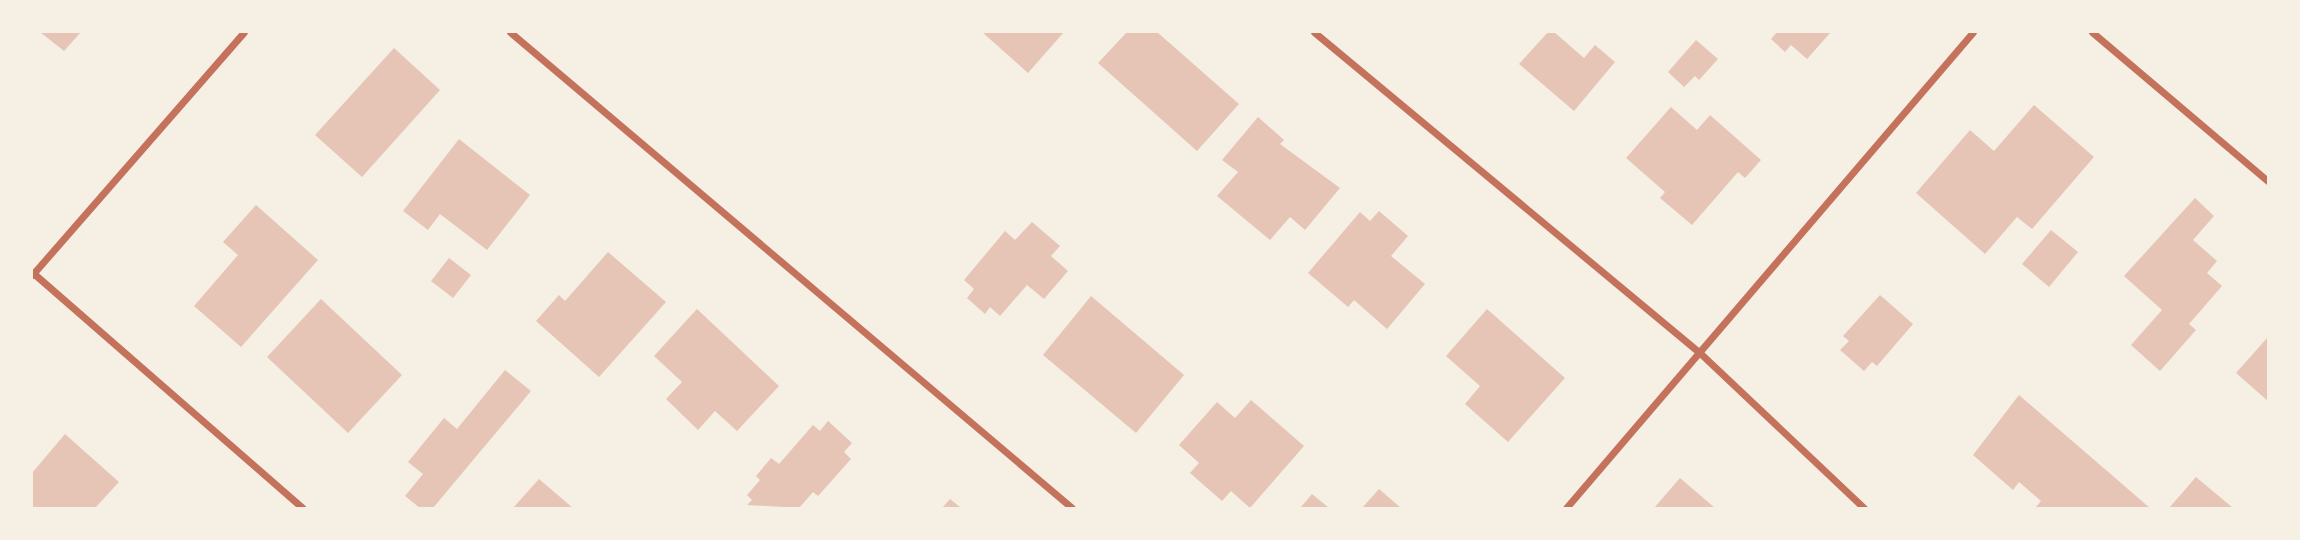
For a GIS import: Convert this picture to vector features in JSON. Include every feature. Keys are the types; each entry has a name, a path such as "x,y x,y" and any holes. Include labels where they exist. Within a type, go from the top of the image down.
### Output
{"street":[{"path":"244,32 32,274 303,509"},
{"path":"510,32 1072,509"},
{"path":"1314,32 1700,353 1864,509"},
{"path":"1566,509 1973,32"},
{"path":"2092,32 2269,181"}],"building":[{"path":"40,32 81,32 64,51"},
{"path":"982,32 1064,32 1028,73"},
{"path":"1127,32 1157,32 1239,104 1197,151 1098,63"},
{"path":"1548,32 1554,32 1584,58 1595,45 1615,62 1574,111 1519,64"},
{"path":"1777,32 1831,32 1807,59 1791,45 1785,52 1771,39"},
{"path":"1696,40 1718,59 1699,80 1695,76 1684,87 1668,72"},
{"path":"394,48 440,90 362,177 315,135"},
{"path":"2034,105 2094,157 2032,229 2017,217 1985,254 1916,193 1970,130 1994,151"},
{"path":"1671,107 1697,130 1710,115 1761,160 1745,178 1738,172 1692,225 1660,198 1665,192 1626,158"},
{"path":"1258,117 1284,140 1280,144 1340,188 1305,230 1290,217 1270,240 1217,196 1238,172 1222,160"},
{"path":"459,139 530,195 487,250 440,214 428,230 403,211"},
{"path":"2195,198 2214,216 2193,240 2217,261 2207,273 2222,286 2189,324 2196,330 2160,371 2131,345 2162,310 2124,276"},
{"path":"256,205 318,260 241,347 194,306 238,255 223,242"},
{"path":"1379,211 1408,236 1391,256 1425,284 1387,329 1354,300 1348,307 1308,273 1360,212 1370,221"},
{"path":"1032,222 1060,246 1051,256 1068,271 1044,299 1027,285 1000,316 990,307 985,314 967,298 974,289 964,280 1005,231 1015,240"},
{"path":"2051,230 2078,252 2049,287 2022,264"},
{"path":"608,252 666,302 599,377 536,321 559,295 565,301"},
{"path":"449,258 471,275 453,298 431,281"},
{"path":"1880,295 1913,324 1877,366 1872,362 1864,371 1840,350 1849,341 1843,336"},
{"path":"1091,296 1184,375 1136,433 1043,355"},
{"path":"321,299 402,375 348,433 267,357"},
{"path":"697,309 779,386 737,431 715,411 698,430 666,399 682,382 654,356"},
{"path":"1487,309 1565,378 1508,442 1465,404 1480,386 1446,356"},
{"path":"2268,337 2268,401 2236,373"},
{"path":"505,370 531,391 433,508 420,508 405,496 423,474 408,462 444,418 457,429"},
{"path":"2019,395 2150,508 2035,508 2041,501 2019,482 2013,490 1973,455"},
{"path":"1251,400 1304,446 1250,508 1231,491 1222,501 1190,473 1199,463 1179,445 1217,402 1235,418"},
{"path":"828,421 852,443 844,452 851,459 818,496 813,492 799,508 747,505 752,500 747,495 760,480 756,476 771,458 779,464 813,425 820,431"},
{"path":"65,434 119,482 95,508 32,508 32,473"},
{"path":"2196,477 2233,508 2169,508"},
{"path":"1680,478 1715,508 1654,508"},
{"path":"539,479 573,508 513,508"},
{"path":"1379,489 1401,508 1362,508"},
{"path":"1312,494 1329,508 1300,508"},
{"path":"950,499 961,508 942,508"}]}
